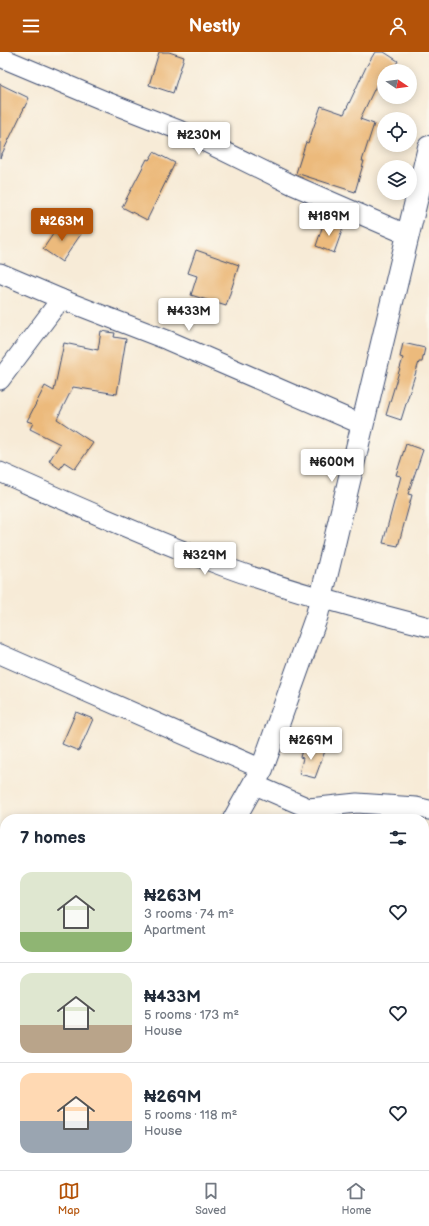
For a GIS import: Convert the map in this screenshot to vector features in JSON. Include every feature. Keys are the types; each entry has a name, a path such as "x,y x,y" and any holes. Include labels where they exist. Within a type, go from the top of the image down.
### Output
{"street":[{"path":"0,57 189,134 293,185 408,235"},
{"path":"237,814 257,776 317,615 429,147"},
{"path":"0,273 60,299 167,340 363,425"},
{"path":"0,380 60,299"},
{"path":"0,472 134,531 212,563 321,599 429,627"},
{"path":"0,654 257,776 322,814"},
{"path":"309,808 357,804 429,810"}],"building":[{"path":"159,52 169,52 184,57 173,93 149,85"},
{"path":"375,52 384,52 398,61 396,64 377,64 377,84 360,119 374,124 362,161 364,161 355,192 296,173 306,142 308,143 321,106 344,114 366,67"},
{"path":"0,84 29,98 0,158"},
{"path":"154,152 175,163 147,220 122,207 147,159 149,160"},
{"path":"62,221 81,234 62,262 43,249"},
{"path":"324,222 343,228 334,253 316,246"},
{"path":"196,250 239,265 226,306 191,295 197,276 188,273"},
{"path":"101,331 115,333 114,337 126,339 117,394 73,387 57,419 93,443 75,469 64,462 60,469 49,461 60,444 30,429 33,423 27,421 45,386 54,391 64,343 98,350"},
{"path":"403,343 425,348 422,362 419,362 401,420 386,415 403,358 400,357"},
{"path":"406,444 423,450 408,494 412,495 398,546 383,543 401,476 396,475"},
{"path":"76,712 93,719 79,751 62,744"},
{"path":"304,744 325,751 315,778 299,774 303,758 300,757"}]}
